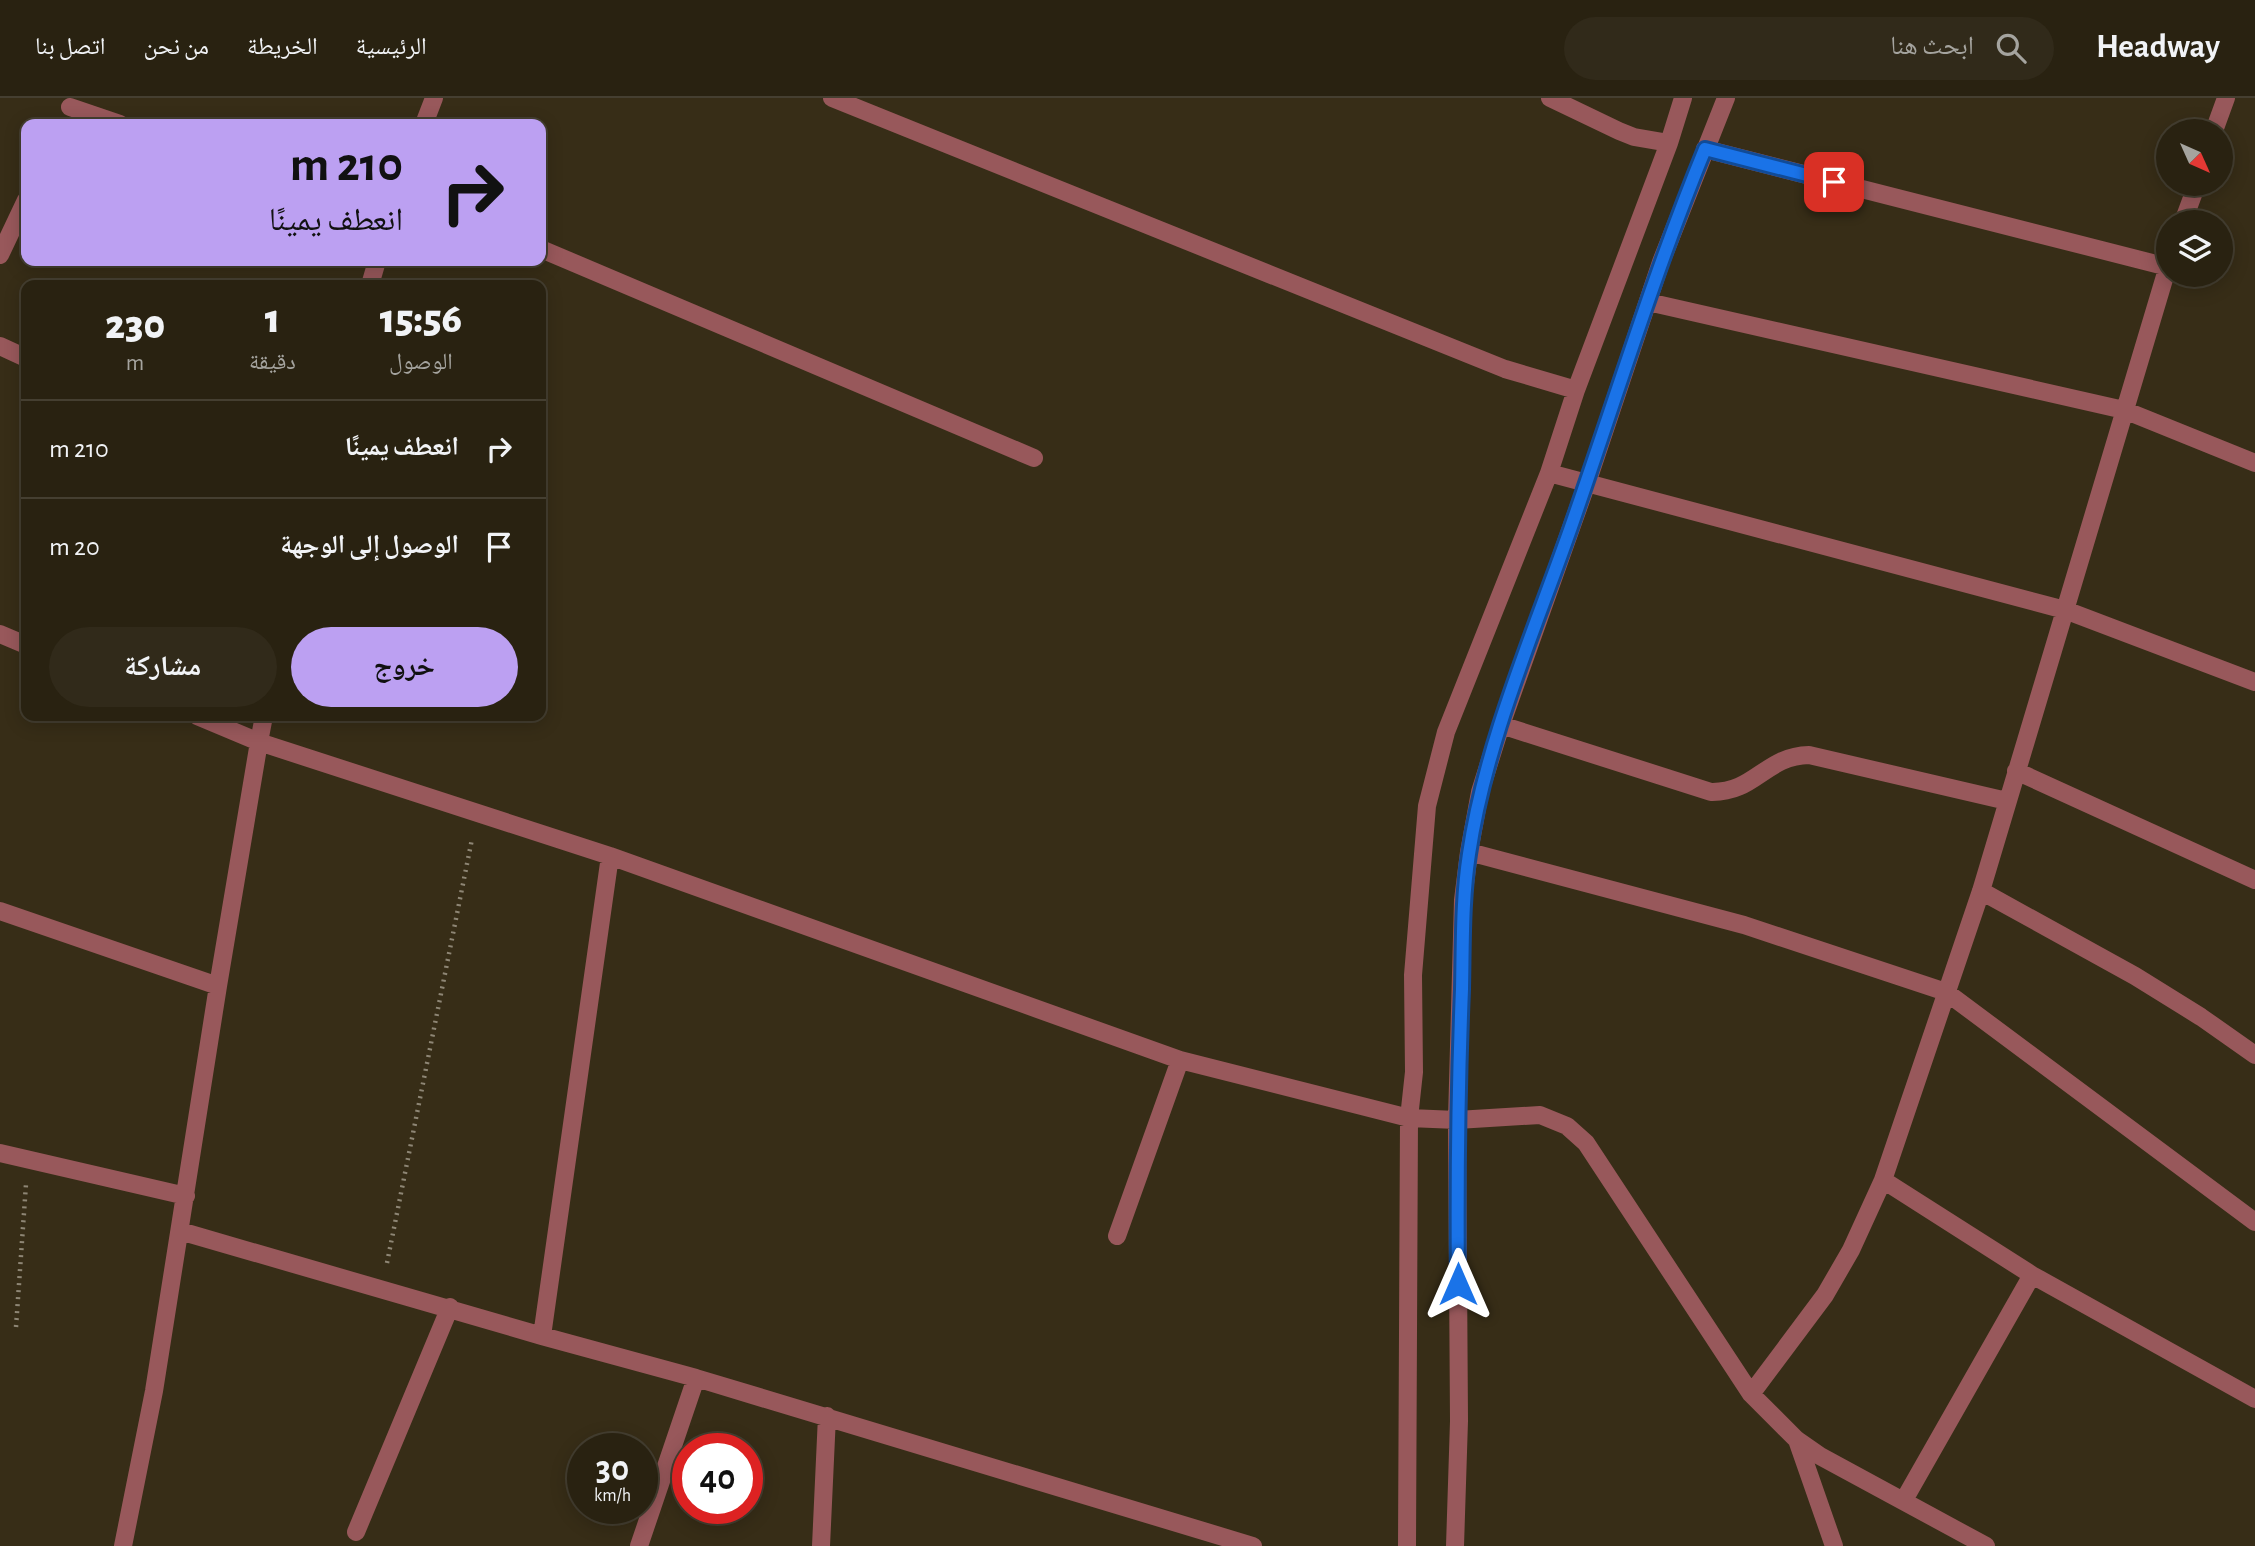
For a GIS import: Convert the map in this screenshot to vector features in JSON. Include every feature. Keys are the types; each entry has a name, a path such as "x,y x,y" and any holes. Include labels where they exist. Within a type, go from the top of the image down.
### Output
{"street":[{"path":"426,119 433,98"},
{"path":"832,98 867,105 1506,369 1576,390"},
{"path":"1550,98 1634,137 1668,143"},
{"path":"1407,1546 1409,1118 1414,1072 1413,975 1427,806 1446,732 1549,473 1576,390 1683,98"},
{"path":"1455,1546 1459,1422 1457,1120 1463,900 1480,792 1500,726 1679,213 1726,98"},
{"path":"2218,119 2226,98"},
{"path":"64,119 73,102 109,119"},
{"path":"1705,149 2156,264"},
{"path":"0,255 21,211"},
{"path":"546,251 1034,458"},
{"path":"1751,1394 1825,1295 1851,1250 1883,1180 1980,891 2162,287"},
{"path":"1648,302 2124,410 2255,463"},
{"path":"0,346 21,356"},
{"path":"1549,473 2065,610 2255,682"},
{"path":"0,634 21,643"},
{"path":"209,721 259,742 610,856 1180,1060 1409,1118 1457,1120 1540,1115 1567,1126 1586,1143 1751,1394 1797,1440 1820,1456 1986,1546"},
{"path":"122,1546 154,1391 263,721"},
{"path":"1500,726 1711,792 1736,789 1778,761 1794,755 1809,755 2007,801"},
{"path":"2016,771 2255,880"},
{"path":"1469,852 1744,925 1946,992 2255,1222"},
{"path":"542,1336 610,856"},
{"path":"1980,891 2135,976 2255,1055"},
{"path":"0,911 218,986"},
{"path":"1117,1236 1180,1060"},
{"path":"0,1153 186,1196"},
{"path":"1883,1180 2032,1275 2255,1399"},
{"path":"180,1231 827,1416 1253,1546"},
{"path":"1904,1500 2032,1275"},
{"path":"356,1532 450,1307"},
{"path":"639,1546 696,1378"},
{"path":"821,1546 827,1416"},
{"path":"1797,1440 1834,1546"}],"path":[{"path":"382,1289 477,814"},
{"path":"16,1326 27,1159"}],"route":[{"path":"1458,1284 1457,1120 1463,900 1480,792 1500,726 1587,483 1661,262 1705,149 1834,182"}]}
